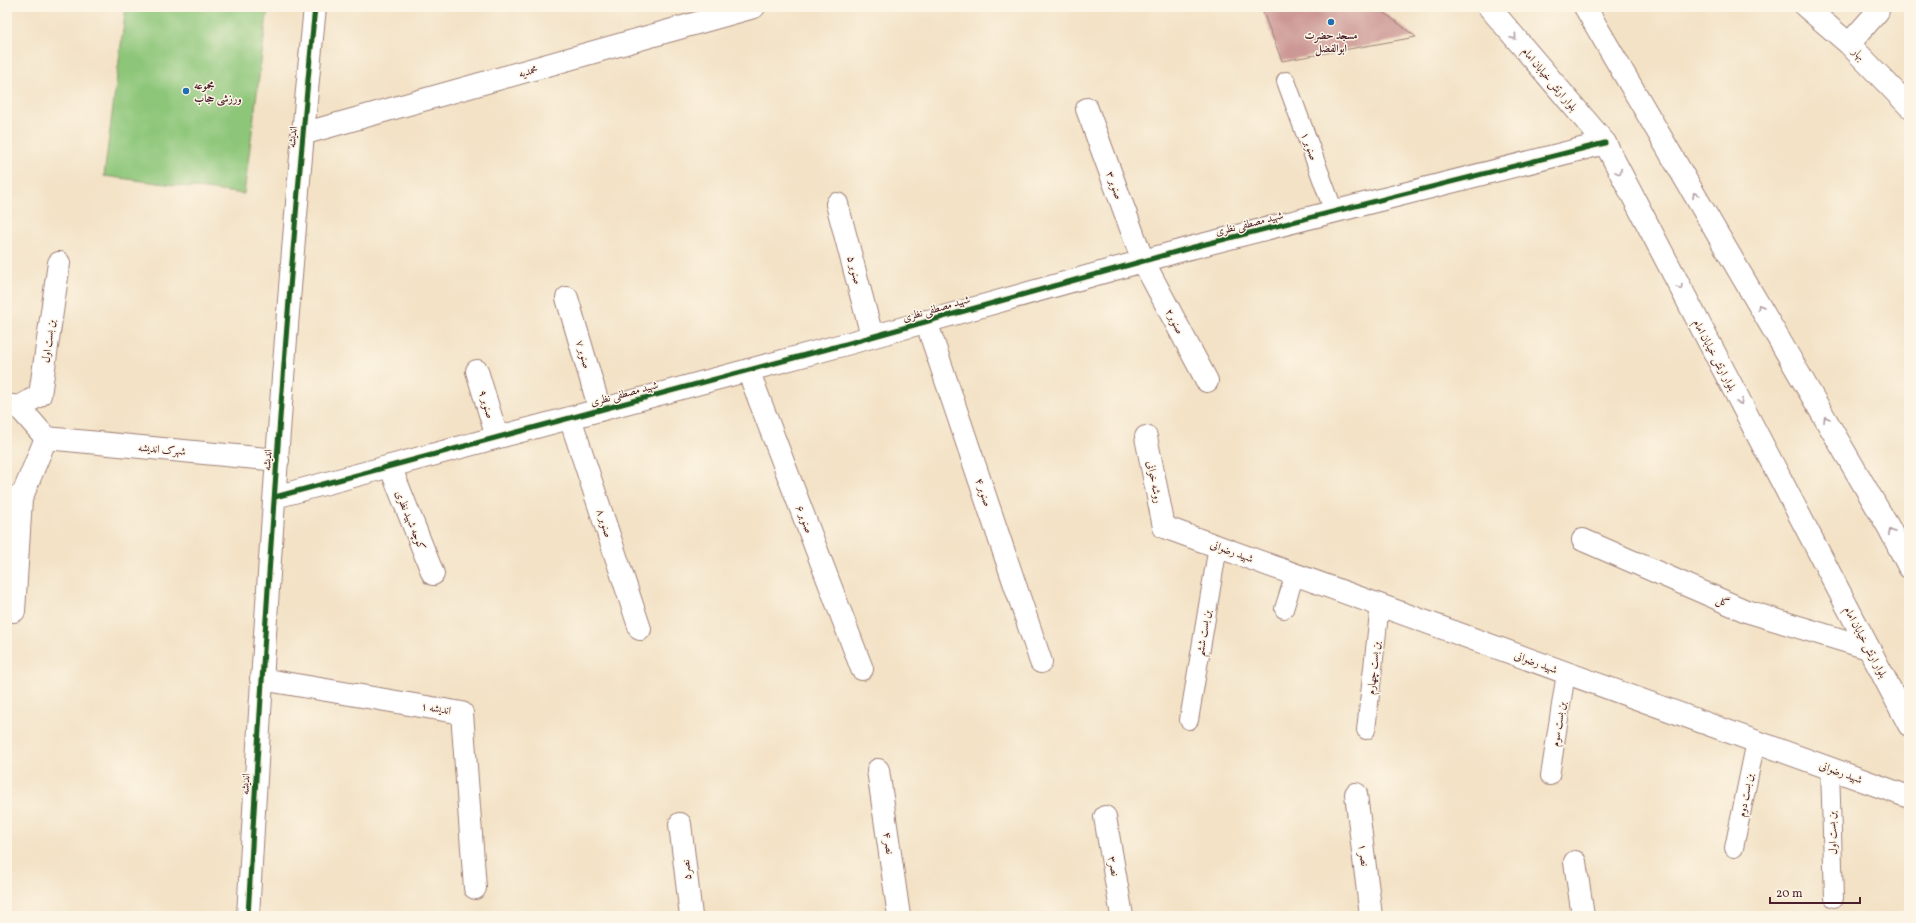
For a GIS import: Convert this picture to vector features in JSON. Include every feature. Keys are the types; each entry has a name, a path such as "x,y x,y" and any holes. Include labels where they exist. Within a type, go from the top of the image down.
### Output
{"street":[{"name":"اندیشه","path":"248,916 261,679 302,134 315,7"},
{"name":"محمدیه","path":"302,134 754,7"},
{"name":"بلوار ارتش خیابان امام","path":"1489,7 1605,144 1909,725"},
{"path":"1585,7 1889,528 1909,566"},
{"name":"بهار","path":"1806,7 1849,44 1909,106"},
{"path":"1849,44 1878,11"},
{"name":"صنوبر ۳","path":"1087,109 1143,261"},
{"name":"شهید مصطفی نظری","path":"275,497 748,370 1143,261 1605,144"},
{"name":"صنوبر ۵","path":"837,204 872,336"},
{"name":"صنوبر۲","path":"1143,261 1207,381"},
{"name":"بن بست اول","path":"13,406 40,395 59,263"},
{"name":"صنوبر ۷","path":"567,298 600,410"},
{"name":"صنوبر ۴","path":"926,321 1041,662"},
{"name":"صنوبر ۶","path":"748,370 862,669"},
{"name":"صنوبر ۹","path":"477,371 497,437"},
{"path":"13,406 46,438 14,498 14,611"},
{"name":"صنوبر ۸","path":"570,418 640,629"},
{"name":"روشه خوانی","path":"1146,437 1164,527"},
{"name":"شهرک اندیشه","path":"46,438 278,460"},
{"name":"کوچه شهید نظری","path":"390,466 433,574"},
{"name":"شهید رضوانی","path":"1164,527 1909,797"},
{"name":"گل","path":"1584,540 1746,611 1868,648"},
{"name":"اندیشه ۱","path":"261,679 462,712 475,888"},
{"name":"نصر ۴","path":"878,770 900,916"},
{"name":"نصر ۱","path":"1356,794 1371,916"},
{"name":"نصر۳","path":"1105,817 1122,916"},
{"name":"نصر۵","path":"680,824 691,916"},
{"path":"1574,862 1583,916"}],"lane":[{"name":"صنوبر ۱","path":"1286,81 1334,212"},
{"name":"بن بست ششم","path":"1189,720 1218,546"},
{"path":"1284,609 1295,574"},
{"name":"بن بست چهارم","path":"1366,730 1380,605"},
{"name":"بن بست سوم","path":"1550,776 1566,673"},
{"name":"بن بست دوم","path":"1734,848 1756,741"},
{"name":"بن بست اول","path":"1830,768 1834,898"}],"green space":[{"name":"مجموعه ورزشی حجاب","path":"126,7 268,7 244,194 104,176"}],"building":[{"name":"مسجد حضرت ابوالفضل","path":"1261,7 1377,7 1416,37 1282,61"}],"cycle path":[{"path":"248,916 261,689 285,347 315,7"},
{"path":"275,497 846,344 1190,248 1605,143"}],"place":[{"name":"مسجد حضرت ابوالفضل","path":"1331,22"},
{"name":"مجموعه ورزشی حجاب","path":"186,91"}]}
